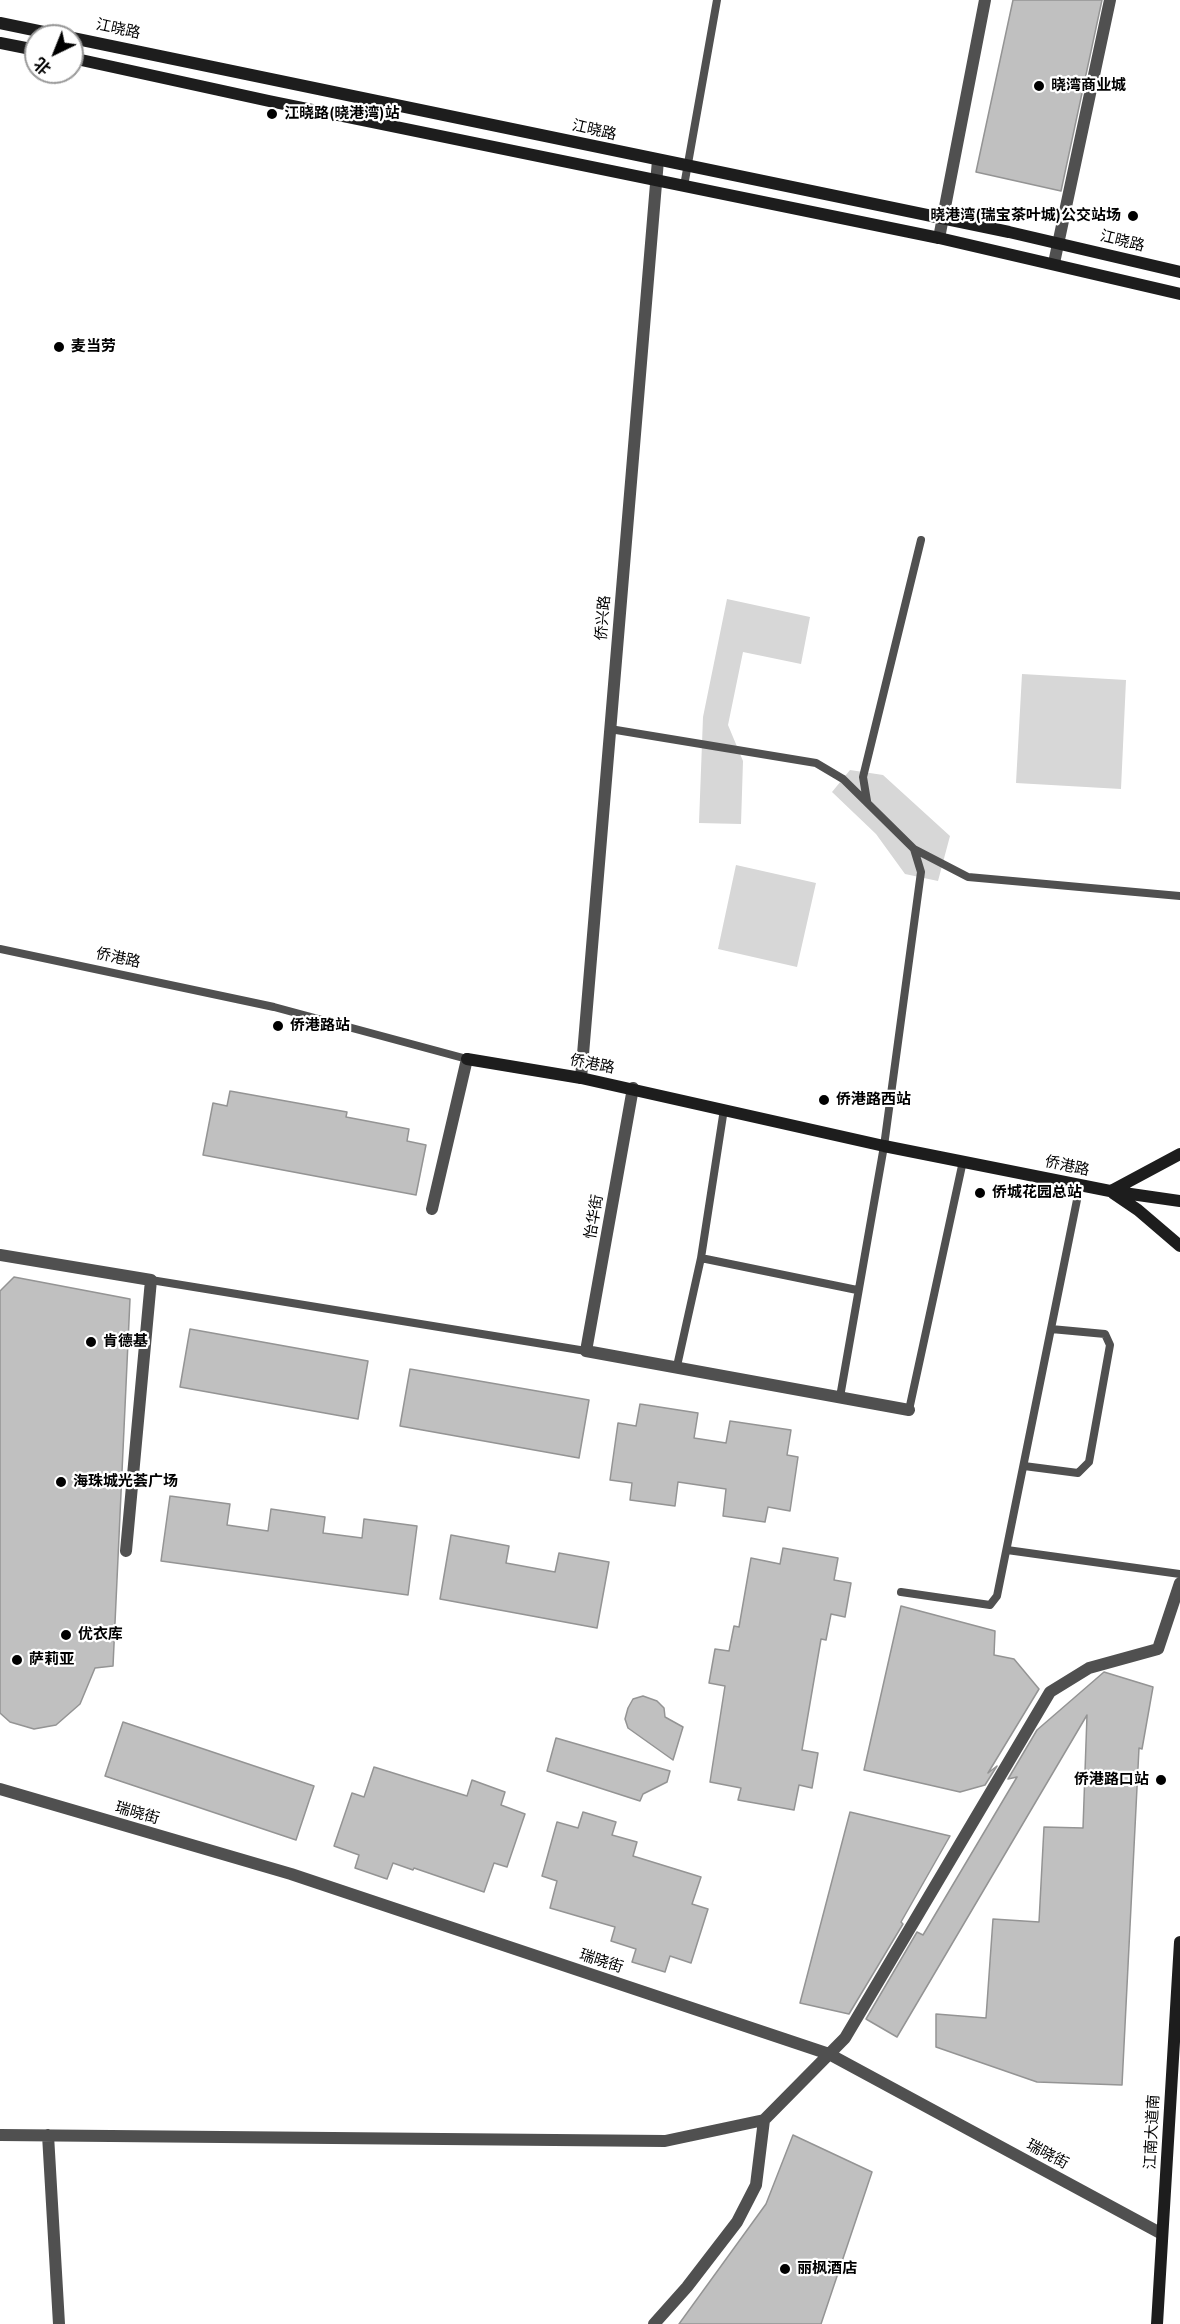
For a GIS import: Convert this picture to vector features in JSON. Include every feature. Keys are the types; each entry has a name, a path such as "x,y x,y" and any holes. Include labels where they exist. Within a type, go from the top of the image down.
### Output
{"street":[{"path":"939,238 985,0"},
{"path":"1054,263 1110,0"},
{"name":"江晓路","path":"0,22 1058,243 1180,272"},
{"path":"0,43 24,48"},
{"path":"84,61 939,238 1180,294"},
{"name":"侨兴路","path":"581,1078 658,160"},
{"path":"432,1209 467,1059"},
{"name":"侨港路","path":"467,1059 633,1088 884,1146 1110,1191 1180,1201"},
{"name":"怡华街","path":"586,1351 633,1088"},
{"path":"1180,1154 1110,1191 1138,1210 1180,1246"},
{"path":"0,1255 151,1280 126,1551"},
{"path":"586,1351 909,1410"},
{"path":"0,2135 665,2141 764,2120 845,2038 1050,1692 1089,1668 1158,1649 1180,1583"},
{"name":"瑞晓街","path":"0,1789 291,1874 829,2054 1162,2234"},
{"name":"江南大道南","path":"1157,2324 1180,1942"},
{"path":"654,2324 687,2287 737,2222 756,2185 764,2120"},
{"path":"48,2135 59,2324"}],"lane":[{"path":"684,186 717,0"},
{"path":"867,802 863,777 921,540"},
{"path":"610,729 816,763 843,778 914,849 968,877 1180,896"},
{"path":"840,1397 884,1146 921,872 914,849"},
{"name":"侨港路","path":"0,949 274,1007 467,1059"},
{"path":"678,1366 701,1258 724,1109"},
{"path":"909,1410 963,1161"},
{"path":"901,1592 990,1605 998,1596 1080,1185"},
{"path":"701,1258 857,1290"},
{"path":"151,1280 586,1351"},
{"path":"1024,1466 1078,1473 1089,1462 1110,1345 1105,1334 1051,1329"},
{"path":"1007,1550 1180,1574"}],"shaded area":[{"path":"727,599 810,617 801,664 743,652 728,725 743,761 741,824 699,823 703,717"},
{"path":"1022,674 1126,680 1121,789 1016,783"},
{"path":"850,770 883,775 950,836 938,881 905,874 876,834 832,792"},
{"path":"736,865 816,883 797,967 718,949"}],"building":[{"name":"晓湾商业城","path":"1013,0 1102,0 1061,191 976,172"},
{"path":"230,1091 347,1112 346,1117 409,1129 407,1141 426,1145 416,1195 203,1155 213,1103 227,1106"},
{"name":"海珠城光荟广场","path":"14,1277 130,1299 113,1666 95,1668 80,1704 56,1725 34,1729 10,1722 0,1713 0,1291"},
{"path":"190,1329 368,1361 358,1419 180,1387"},
{"path":"410,1369 589,1400 579,1458 400,1426"},
{"path":"640,1404 698,1413 694,1438 726,1443 730,1421 791,1430 787,1455 798,1457 790,1511 768,1507 765,1522 723,1516 726,1489 678,1482 675,1506 630,1500 632,1483 610,1480 618,1423 636,1426"},
{"path":"170,1496 230,1504 227,1525 268,1531 271,1509 325,1517 323,1533 362,1538 364,1519 417,1526 408,1595 161,1561"},
{"path":"451,1535 509,1546 506,1563 555,1572 559,1553 609,1562 597,1628 440,1599"},
{"path":"783,1548 838,1558 834,1580 851,1583 845,1617 831,1614 826,1640 821,1639 802,1750 818,1753 812,1788 799,1785 794,1810 738,1800 741,1788 710,1782 725,1686 709,1683 715,1649 729,1651 734,1626 739,1627 751,1558 780,1564"},
{"path":"901,1606 995,1631 994,1655 1014,1659 1039,1689 988,1773 997,1766 985,1785 960,1792 864,1770"},
{"path":"1104,1672 1153,1687 1142,1749 1139,1748 1122,2085 1037,2082 936,2047 936,2014 986,2018 993,1919 1039,1922 1044,1827 1083,1828 1087,1715 897,2037 866,2019 917,1932 923,1935 1017,1777 1008,1779 1037,1730"},
{"path":"643,1696 657,1701 664,1708 665,1717 683,1727 673,1760 628,1728 625,1719 628,1708 633,1699"},
{"path":"123,1722 314,1786 296,1840 105,1776"},
{"path":"556,1738 670,1771 667,1782 643,1794 640,1801 547,1771"},
{"path":"374,1767 467,1796 472,1780 505,1792 501,1805 525,1814 507,1867 494,1863 484,1892 393,1863 387,1879 355,1868 359,1855 334,1846 352,1793 364,1797"},
{"path":"583,1812 616,1822 612,1835 637,1842 633,1856 701,1877 692,1904 708,1909 691,1963 670,1956 665,1972 632,1962 636,1949 611,1941 615,1927 550,1908 557,1881 542,1876 557,1822 578,1828"},
{"path":"850,1812 950,1836 901,1922 903,1924 849,2014 800,2003"},
{"path":"793,2135 872,2172 821,2324 679,2324 766,2204"}],"place":[{"name":"晓湾商业城","path":"1039,86"},
{"name":"江晓路(晓港湾)站","path":"272,114"},
{"name":"晓港湾(瑞宝茶叶城)公交站场","path":"1133,216"},
{"name":"麦当劳","path":"59,347"},
{"name":"侨港路站","path":"278,1026"},
{"name":"侨港路西站","path":"824,1100"},
{"name":"侨城花园总站","path":"980,1193"},
{"name":"肯德基","path":"91,1342"},
{"name":"海珠城光荟广场","path":"61,1482"},
{"name":"优衣库","path":"66,1635"},
{"name":"萨莉亚","path":"17,1660"},
{"name":"侨港路口站","path":"1161,1780"},
{"name":"丽枫酒店","path":"785,2269"}]}
